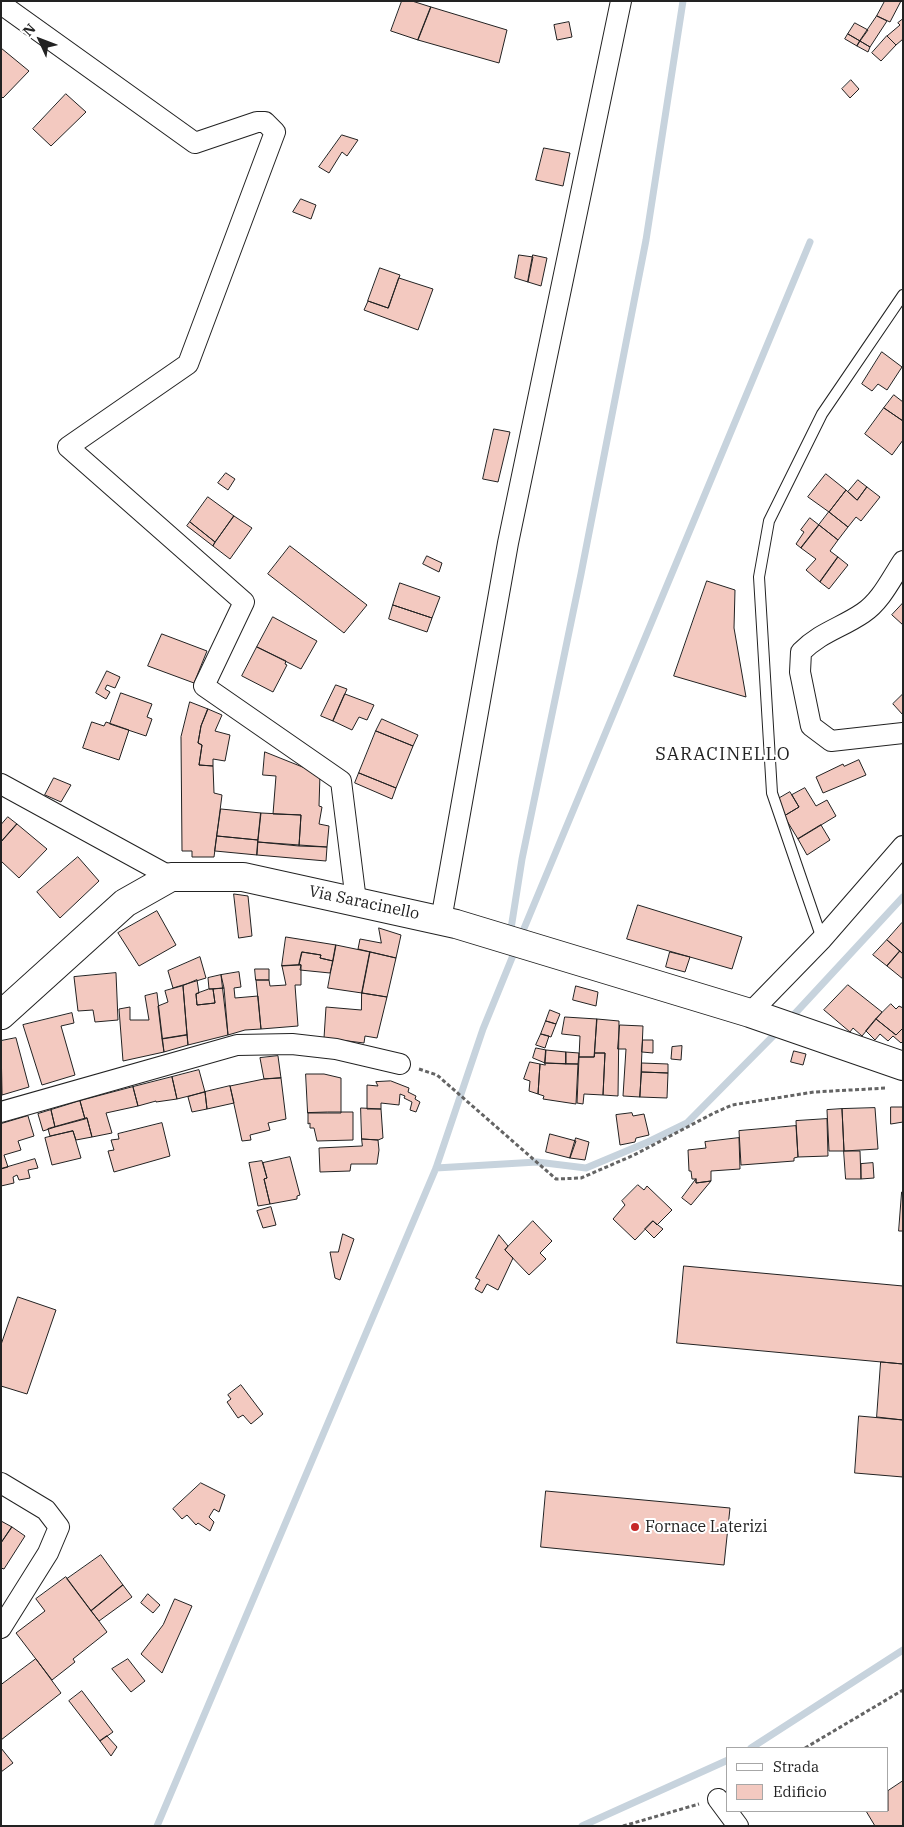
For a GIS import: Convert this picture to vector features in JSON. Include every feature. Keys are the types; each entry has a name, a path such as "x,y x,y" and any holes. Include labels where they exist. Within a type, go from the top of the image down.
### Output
{"street":[{"path":"448,922 508,543 621,1"},
{"path":"1,4 196,143 257,122 265,122 275,132 188,364 68,447 244,602 204,686 341,781 356,901"},
{"path":"903,561 879,599 864,613 813,640 801,652 800,672 811,726 831,741 903,733"},
{"path":"1,784 171,876"},
{"path":"757,1016 903,846"},
{"path":"2,1013 125,903 171,876"},
{"name":"Via Saracinello","path":"171,876 243,878 448,922 574,959 814,1035 898,1077"},
{"path":"1,1112 237,1045 292,1044 336,1049 400,1064"},
{"path":"1,1483 46,1510 59,1527 48,1553 1,1628"},
{"path":"718,1799 726,1810"},
{"path":"728,1812 738,1826"}],"lane":[{"path":"822,940 772,793 759,577 769,521 822,414 903,295"}],"path":[{"path":"400,1064 437,1074 556,1179 581,1178 634,1155 714,1112 732,1105 898,1077"},
{"path":"807,1747 903,1690"},
{"path":"623,1826 718,1799"}],"building":[{"path":"402,1 412,1 431,7 418,40 391,31"},
{"path":"885,1 901,1 890,22 877,16"},
{"path":"431,7 507,30 499,63 418,40"},
{"path":"877,16 887,21 870,47 860,41"},
{"path":"903,19 903,39 896,45 887,36 900,25 898,23"},
{"path":"569,22 572,37 557,40 554,25"},
{"path":"855,23 868,30 860,41 848,34"},
{"path":"848,34 860,41 857,46 845,39"},
{"path":"887,36 896,45 881,61 872,53"},
{"path":"860,41 870,47 868,52 857,46"},
{"path":"1,48 29,71 3,98 1,96"},
{"path":"851,80 859,89 850,98 842,89"},
{"path":"66,94 86,112 51,146 33,129"},
{"path":"342,135 358,140 347,156 342,152 329,173 319,167"},
{"path":"544,148 570,153 563,186 536,180"},
{"path":"301,199 316,205 311,219 293,212"},
{"path":"519,255 533,257 528,282 515,278"},
{"path":"533,255 547,258 541,286 528,282"},
{"path":"380,268 400,275 388,308 368,301"},
{"path":"399,278 433,289 418,330 364,310 368,301 388,308"},
{"path":"882,352 902,367 887,390 878,384 872,391 862,384"},
{"path":"894,395 903,402 903,421 884,408"},
{"path":"884,408 903,421 903,440 892,455 865,434"},
{"path":"494,429 510,432 498,482 483,479"},
{"path":"226,473 235,479 228,490 218,483"},
{"path":"826,474 846,490 829,512 808,497"},
{"path":"858,480 867,487 857,500 848,492"},
{"path":"867,487 880,497 861,521 856,517 848,527 829,512 846,490 857,500"},
{"path":"208,497 234,516 215,542 190,522"},
{"path":"829,512 848,527 838,540 819,525"},
{"path":"234,516 252,528 230,559 213,546"},
{"path":"810,518 819,525 801,548 796,544 804,532 801,530"},
{"path":"190,522 215,542 213,546 187,526"},
{"path":"819,525 838,540 830,551 838,557 820,582 806,570 816,559 801,548"},
{"path":"290,546 367,605 344,633 268,574"},
{"path":"427,556 442,563 439,572 423,564"},
{"path":"838,557 848,565 829,589 820,582"},
{"path":"707,581 735,590 734,628 746,697 674,676"},
{"path":"400,583 440,597 432,618 393,605"},
{"path":"903,603 903,625 892,615"},
{"path":"393,605 432,618 427,632 389,619"},
{"path":"273,617 317,641 301,669 257,647"},
{"path":"162,634 207,651 194,683 148,666"},
{"path":"257,647 286,661 285,664 287,665 273,692 242,676"},
{"path":"107,671 120,677 115,688 107,685 105,689 110,692 106,699 96,693"},
{"path":"336,685 347,689 333,721 321,716"},
{"path":"121,693 152,704 147,717 152,719 146,736 110,724"},
{"path":"345,694 374,705 367,720 359,717 352,730 333,721"},
{"path":"903,694 903,715 893,704"},
{"path":"190,702 208,709 201,726 198,743 202,745 199,765 213,766 214,793 222,795 214,857 192,857 192,851 182,851 181,737"},
{"path":"208,709 222,715 215,731 230,735 225,761 213,759 213,766 199,765 202,745 198,743 201,726"},
{"path":"382,719 418,735 413,746 376,731"},
{"path":"92,722 104,726 106,722 129,730 119,760 83,748"},
{"path":"376,731 413,746 396,788 359,773"},
{"path":"265,752 320,774 319,806 322,807 319,824 329,826 327,847 299,846 301,815 273,814 276,776 263,775"},
{"path":"859,760 866,775 823,793 816,777 843,764 844,766"},
{"path":"359,773 396,788 392,799 355,783"},
{"path":"54,778 71,785 61,802 45,795"},
{"path":"805,788 816,806 827,800 836,816 798,839 784,816 799,807 792,795"},
{"path":"790,792 799,807 784,816 778,799"},
{"path":"221,809 261,813 258,840 217,836"},
{"path":"261,813 301,815 299,846 258,842"},
{"path":"8,817 17,824 1,842 1,825"},
{"path":"17,824 47,849 19,878 1,861 1,842"},
{"path":"821,825 830,840 807,855 798,839"},
{"path":"217,836 258,840 257,855 215,851"},
{"path":"258,842 327,847 326,861 257,855"},
{"path":"78,857 99,881 60,918 37,892"},
{"path":"234,894 248,896 252,936 239,938"},
{"path":"638,905 742,937 732,969 627,939"},
{"path":"157,911 176,945 139,966 118,933"},
{"path":"903,924 903,954 887,940"},
{"path":"379,928 401,935 396,958 358,949 360,939 381,943"},
{"path":"286,937 336,945 333,961 320,958 321,955 302,952 299,965 282,966"},
{"path":"887,940 900,951 887,966 873,955"},
{"path":"336,945 370,952 362,993 328,988"},
{"path":"900,951 903,954 903,979 887,966"},
{"path":"302,952 321,955 320,958 333,961 330,973 300,970 301,965 299,965"},
{"path":"370,952 396,958 387,997 362,993"},
{"path":"670,952 690,957 685,972 666,967"},
{"path":"200,957 206,978 173,988 168,971"},
{"path":"301,965 301,985 295,985 298,1026 261,1029 256,980 269,980 270,986 286,985 282,966"},
{"path":"255,969 269,969 269,980 256,980"},
{"path":"239,972 241,987 234,988 235,998 258,996 261,1029 245,1030 228,1035 221,975"},
{"path":"116,973 118,1020 95,1022 93,1010 78,1011 74,977"},
{"path":"221,975 224,988 209,989 208,978"},
{"path":"197,980 199,993 196,994 197,1005 215,1003 213,989 224,988 228,1035 188,1045 183,986"},
{"path":"848,985 882,1012 862,1036 853,1028 850,1032 824,1010"},
{"path":"183,986 187,1035 162,1039 158,1006 168,1002 165,991"},
{"path":"576,986 598,992 596,1006 573,1000"},
{"path":"213,989 215,1003 197,1005 196,994"},
{"path":"157,993 164,1052 123,1061 119,1009 130,1007 130,1020 149,1020 145,996"},
{"path":"362,993 387,997 377,1038 365,1036 364,1043 324,1038 326,1007 361,1010"},
{"path":"891,1004 896,1009 899,1006 903,1008 903,1028 896,1035 876,1019"},
{"path":"550,1010 560,1014 556,1024 546,1021"},
{"path":"72,1013 74,1023 61,1026 75,1075 42,1085 23,1025"},
{"path":"565,1017 597,1019 594,1057 579,1057 580,1036 562,1034"},
{"path":"597,1019 619,1021 618,1096 603,1095 605,1053 595,1053"},
{"path":"876,1019 896,1035 903,1028 903,1041 901,1043 893,1036 888,1041 880,1034 875,1040 866,1031"},
{"path":"546,1021 556,1024 551,1037 541,1034"},
{"path":"620,1025 643,1026 640,1097 623,1096 626,1049 618,1049"},
{"path":"541,1034 549,1036 545,1048 536,1045"},
{"path":"187,1035 188,1045 164,1052 162,1039"},
{"path":"16,1038 29,1087 2,1095 1,1041"},
{"path":"643,1040 653,1040 653,1053 642,1052"},
{"path":"682,1046 681,1060 671,1059 672,1047"},
{"path":"536,1048 546,1050 545,1063 533,1058"},
{"path":"546,1050 566,1052 566,1064 545,1063"},
{"path":"794,1051 806,1054 803,1065 791,1062"},
{"path":"566,1052 579,1053 578,1064 566,1064"},
{"path":"595,1053 605,1053 603,1095 584,1094 583,1104 577,1103 579,1057 594,1057"},
{"path":"278,1056 281,1078 264,1079 260,1058"},
{"path":"530,1062 540,1064 538,1094 529,1091 530,1081 524,1079"},
{"path":"545,1063 578,1064 576,1104 543,1099 544,1096 538,1094 540,1064 545,1065"},
{"path":"642,1063 668,1064 668,1073 642,1072"},
{"path":"199,1070 205,1092 177,1099 172,1077"},
{"path":"642,1072 668,1073 667,1098 640,1097"},
{"path":"306,1074 324,1074 341,1078 341,1113 308,1113"},
{"path":"172,1077 177,1099 156,1101 138,1106 133,1087"},
{"path":"281,1078 286,1119 268,1123 270,1130 250,1135 251,1140 242,1141 230,1086 264,1079"},
{"path":"391,1081 409,1088 408,1092 416,1096 415,1099 420,1102 416,1112 410,1110 412,1102 400,1094 399,1105 381,1103 381,1109 367,1109 367,1085 378,1086 376,1082"},
{"path":"230,1086 234,1103 207,1109 205,1092"},
{"path":"133,1087 138,1106 106,1113 112,1133 92,1137 80,1101"},
{"path":"205,1092 207,1109 192,1112 188,1097"},
{"path":"80,1101 85,1119 55,1127 51,1110"},
{"path":"891,1107 903,1107 903,1122 891,1124"},
{"path":"361,1108 381,1109 383,1138 378,1140 362,1139"},
{"path":"875,1108 878,1149 844,1151 842,1109"},
{"path":"842,1109 844,1151 829,1151 827,1110"},
{"path":"51,1110 55,1127 43,1131 38,1114"},
{"path":"353,1112 353,1140 317,1141 314,1128 310,1128 310,1123 308,1124 308,1113"},
{"path":"632,1113 633,1116 644,1114 649,1135 636,1138 635,1142 620,1145 616,1115"},
{"path":"28,1116 34,1136 18,1141 21,1150 4,1155 8,1167 1,1169 1,1124"},
{"path":"87,1118 92,1137 76,1140 73,1131 50,1136 48,1129"},
{"path":"827,1119 828,1156 798,1157 796,1121"},
{"path":"162,1123 170,1156 114,1172 108,1151 114,1150 111,1140 119,1139 118,1134"},
{"path":"796,1126 798,1157 794,1158 794,1161 741,1165 739,1131"},
{"path":"73,1131 81,1158 52,1165 45,1138"},
{"path":"550,1134 576,1141 570,1158 546,1152"},
{"path":"576,1138 589,1142 585,1160 570,1158"},
{"path":"739,1138 740,1169 711,1171 711,1181 696,1183 696,1179 692,1179 691,1171 689,1171 688,1150 706,1148 705,1142"},
{"path":"362,1139 378,1140 377,1164 351,1164 350,1171 320,1172 319,1148 362,1146"},
{"path":"844,1151 860,1151 861,1179 846,1179"},
{"path":"290,1157 300,1195 297,1196 297,1199 270,1204 264,1179 267,1178 263,1163"},
{"path":"35,1159 38,1168 28,1170 30,1178 19,1180 17,1175 13,1177 14,1183 1,1186 1,1169"},
{"path":"262,1161 267,1178 264,1179 270,1204 258,1206 249,1163"},
{"path":"873,1163 874,1178 861,1179 861,1164"},
{"path":"696,1179 696,1183 711,1181 691,1205 682,1198"},
{"path":"638,1185 644,1190 647,1186 672,1210 657,1225 653,1221 635,1240 613,1219 625,1205 622,1201"},
{"path":"902,1192 903,1231 899,1231"},
{"path":"271,1207 276,1225 263,1228 257,1211"},
{"path":"533,1221 552,1241 540,1253 546,1259 529,1275 505,1250"},
{"path":"653,1221 663,1229 654,1238 645,1229"},
{"path":"343,1234 354,1239 340,1280 335,1278 330,1252 338,1252"},
{"path":"499,1235 508,1246 505,1250 513,1258 498,1290 487,1284 482,1293 475,1289 480,1280 476,1278"},
{"path":"684,1266 903,1286 903,1364 677,1343"},
{"path":"18,1297 56,1310 27,1394 1,1386 1,1345"},
{"path":"881,1362 903,1364 903,1420 877,1417"},
{"path":"241,1385 263,1414 251,1424 243,1415 238,1418 227,1402 231,1399 228,1395"},
{"path":"859,1416 903,1420 903,1477 855,1473"},
{"path":"201,1483 225,1495 219,1512 214,1509 209,1517 214,1522 210,1531 198,1523 196,1525 187,1515 182,1519 173,1509"},
{"name":"Fornace Laterizi","path":"546,1491 730,1508 724,1565 541,1547"},
{"path":"1,1521 12,1527 1,1543"},
{"path":"12,1527 25,1536 4,1569 1,1568 1,1543"},
{"path":"101,1555 123,1585 91,1611 67,1579"},
{"path":"66,1577 107,1632 73,1659 75,1662 52,1680 16,1633 45,1611 36,1599"},
{"path":"123,1585 132,1597 99,1621 91,1611"},
{"path":"148,1594 160,1605 153,1613 141,1603"},
{"path":"175,1599 192,1606 162,1673 141,1654 163,1625"},
{"path":"36,1659 61,1693 1,1740 1,1685"},
{"path":"128,1659 145,1681 131,1692 112,1669"},
{"path":"82,1691 113,1732 100,1741 69,1701"},
{"path":"107,1736 117,1747 111,1756 100,1741"},
{"path":"1,1748 13,1763 1,1772"},
{"path":"903,1781 903,1826 875,1826 867,1812 889,1812 889,1790"}],"waterway":[{"path":"510,935 522,859 581,574 646,240 683,1"},
{"path":"520,938 810,242"},
{"path":"789,1020 903,897"},
{"path":"157,1826 436,1168 483,1029 516,948"},
{"path":"436,1168 537,1162 586,1168 687,1123 780,1029"},
{"path":"753,1747 903,1650"},
{"path":"582,1826 726,1761"}],"place":[{"name":"Fornace Laterizi","path":"635,1527"}],"district":[{"name":"SARACINELLO","path":"723,755"}]}
